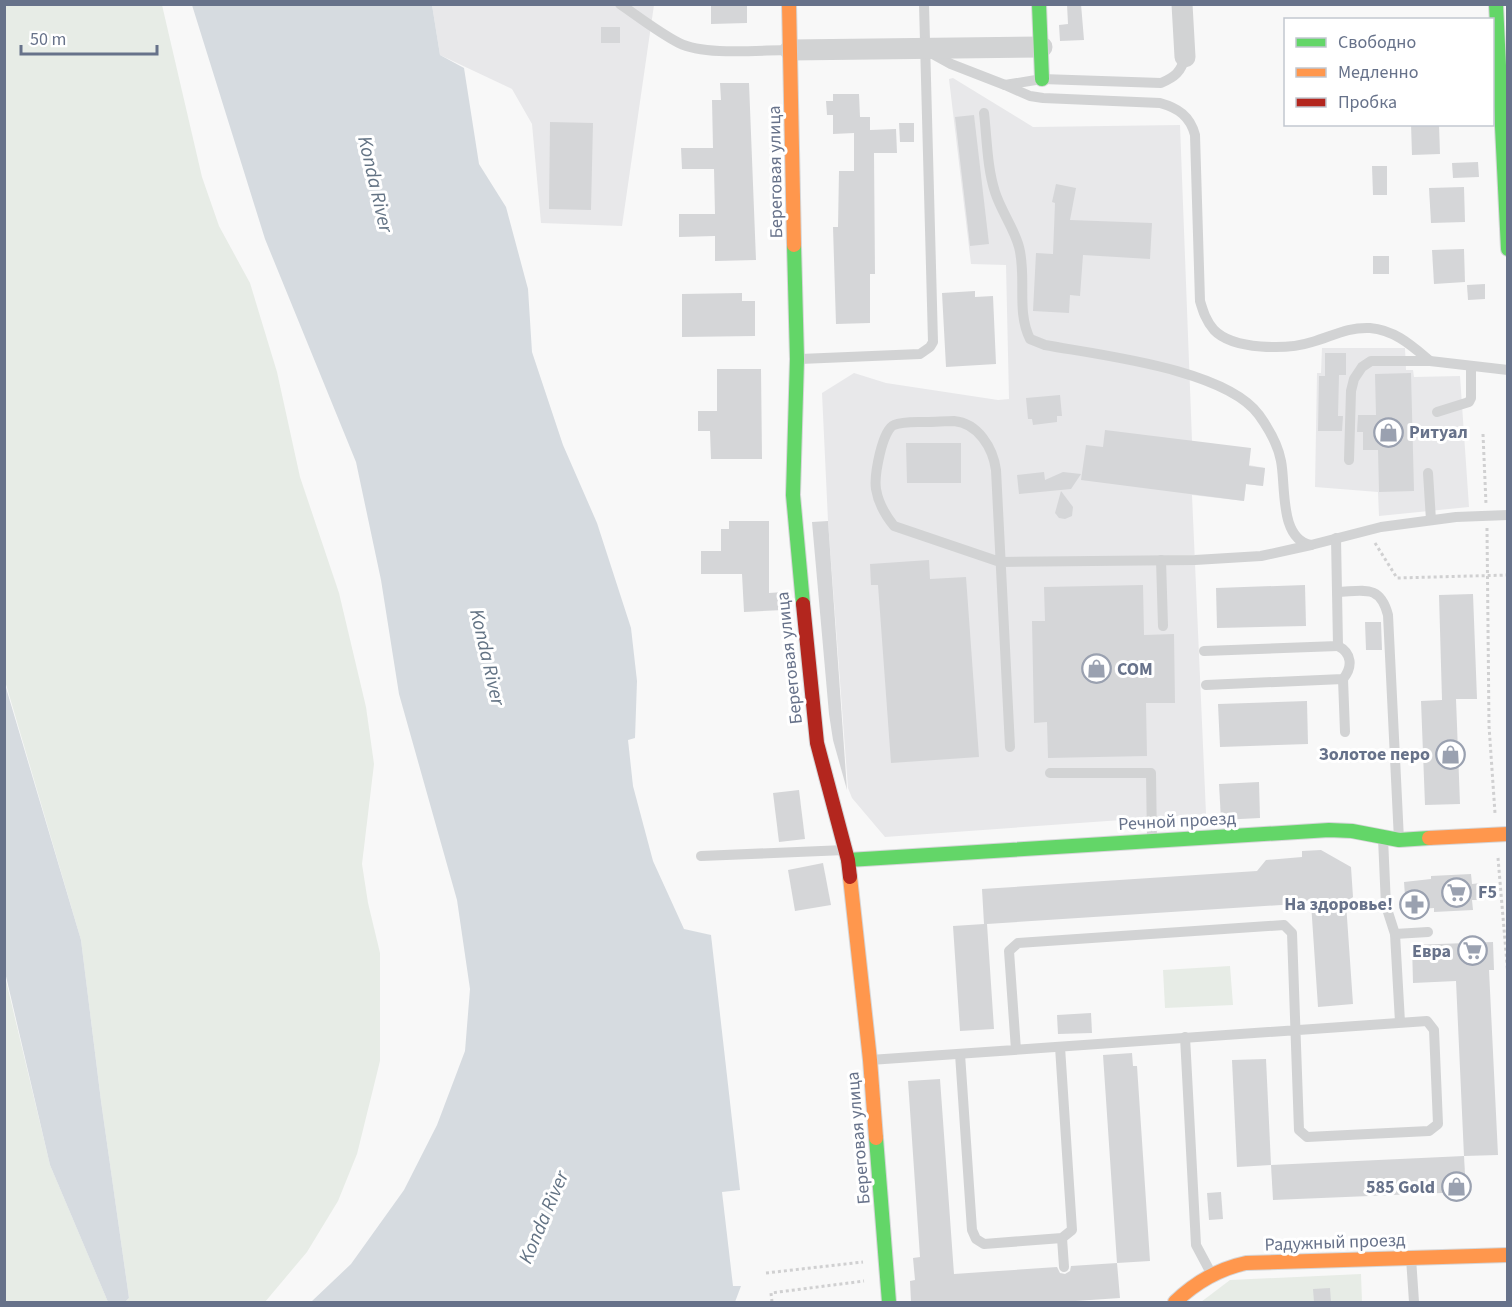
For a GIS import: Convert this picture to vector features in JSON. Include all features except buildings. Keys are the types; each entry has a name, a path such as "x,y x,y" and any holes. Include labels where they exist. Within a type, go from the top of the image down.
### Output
{"street":[{"name":"Береговая улица","path":"789,4 797,359 793,495 813,716 817,743 846,855 870,1060 889,1302"},
{"path":"1039,4 1042,79"},
{"path":"1182,4 1185,57"},
{"path":"1496,4 1508,249"},
{"path":"790,50 1042,47"},
{"name":"Речной проезд","path":"846,855 1152,841 1329,830 1352,831 1399,840 1502,834"},
{"name":"Радужный проезд","path":"1175,1302 1211,1273 1228,1266 1246,1263 1508,1255"}],"lane":[{"path":"620,4 679,43 693,48 790,50"},
{"path":"797,359 920,354 930,348 933,342 924,4"},
{"path":"925,50 951,64 1030,96 1160,103 1174,107 1192,123 1195,135 1200,301 1205,317 1215,331 1227,339 1258,347 1300,345 1351,328 1370,328 1401,338 1430,361"},
{"path":"1005,86 1042,79 1161,83 1173,78 1182,69 1185,57"},
{"path":"984,113 991,176 996,194 1019,246 1024,327 1030,339 1044,345 1162,367 1213,383 1235,394 1257,412 1272,434 1281,459 1289,525 1302,544 1311,545"},
{"path":"1349,460 1351,391 1354,379 1362,367 1371,361 1406,359 1508,370"},
{"path":"1437,412 1468,402 1471,398 1471,366"},
{"path":"1010,747 1000,562 996,470 995,459 981,435 966,424 956,422 894,425 887,430 875,479 876,491 886,516 894,526 1000,562 1261,556 1367,529 1431,520 1508,515"},
{"path":"1428,472 1431,520"},
{"path":"1336,538 1338,646"},
{"path":"1161,560 1163,626"},
{"path":"1337,592 1367,590 1379,594 1388,615 1399,840"},
{"path":"1204,651 1338,646 1347,653 1350,663 1343,679 1345,732"},
{"path":"1206,685 1343,679"},
{"path":"1050,773 1152,773 1152,841"},
{"path":"1383,838 1386,906 1395,934 1400,1022"},
{"path":"701,856 846,855"},
{"path":"870,1060 1060,1047 1296,1029 1427,1021 1434,1030 1438,1124 1429,1131 1307,1137 1299,1130 1296,1029 1292,933 1284,925 1018,943 1009,951 1016,1050"},
{"path":"1395,934 1428,932"},
{"path":"1185,1037 1196,1245 1211,1273"},
{"path":"960,1054 972,1230 976,1239 984,1244 1062,1238 1072,1230 1060,1047"},
{"path":"1062,1238 1064,1267"},
{"path":"1411,1257 1414,1302"}],"path":[{"path":"1483,434 1489,575 1489,726 1502,834 1508,976"},
{"path":"1367,529 1397,578 1508,575"},
{"path":"1508,1027 1508,1061"},
{"path":"766,1273 886,1259"},
{"path":"772,1302 771,1293 887,1279"}],"shaded area":[{"path":"5,5 162,5 202,177 219,226 250,283 277,372 300,477 339,593 366,707 374,764 362,864 368,903 380,953 380,1061 357,1154 338,1201 307,1252 265,1302 125,1302 129,1298 81,940 5,681"},
{"path":"432,5 654,5 622,226 541,223 532,124 512,89 440,55"},
{"path":"953,78 1033,127 1180,125 1192,441 1249,465 1265,468 1263,486 1246,484 1244,501 1192,495 1206,814 885,837 852,798 848,788 828,521 822,393 854,373 886,383 998,400 1009,399 1006,265 971,264 949,79"},
{"path":"1322,348 1405,348 1406,370 1413,370 1414,377 1460,376 1469,507 1379,516 1378,492 1315,487 1317,373 1321,373"},
{"path":"1230,966 1233,1005 1165,1008 1163,970"},
{"path":"4,972 50,1165 108,1302 5,1302"},
{"path":"1361,1274 1362,1302 1201,1302 1230,1280"}],"water":[{"name":"Konda River","path":"192,5 432,5 440,55 464,68 479,164 506,207 528,289 532,352 563,445 597,523 631,628 637,681 635,738 628,740 633,786 653,861 684,929 711,935 740,1190 722,1192 733,1286 741,1286 735,1302 311,1302 351,1264 404,1190 437,1125 465,1051 470,989 457,900 399,694 381,580 356,462 265,239"},
{"path":"4,681 81,940 129,1298 125,1302 108,1302 50,1165 5,972"}],"traffic: fast":[{"path":"1039,4 1042,79"},
{"path":"1496,4 1508,249"},
{"path":"794,245 797,359 793,495 803,604"},
{"path":"848,860 1329,830 1352,831 1399,840 1429,838"},
{"path":"876,1138 889,1302"}],"traffic: slow":[{"path":"789,4 794,245"},
{"path":"1429,838 1508,834"},
{"path":"850,877 876,1138"},
{"path":"1175,1302 1208,1277 1246,1263 1508,1255"}],"traffic: jam":[{"path":"803,604 817,743 848,860 850,877"}],"place":[{"name":"Ритуал","path":"1388,432"},
{"name":"СОМ","path":"1096,669"},
{"name":"Золотое перо","path":"1451,754"},
{"name":"F5","path":"1457,892"},
{"name":"На здоровье!","path":"1414,904"},
{"name":"Евра","path":"1472,951"},
{"name":"585 Gold","path":"1456,1187"}]}
